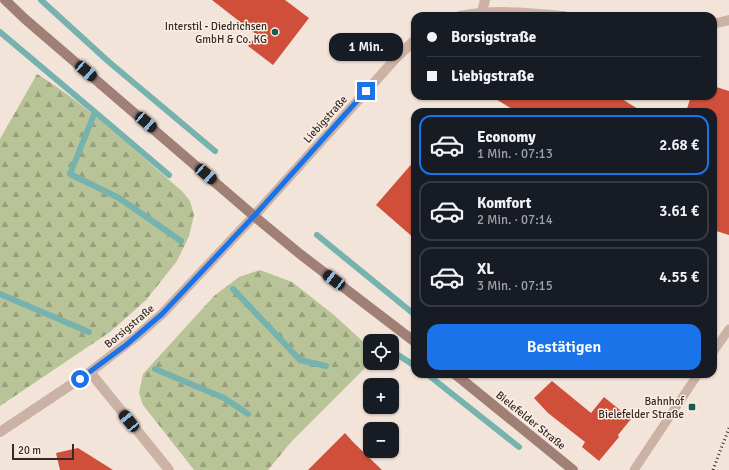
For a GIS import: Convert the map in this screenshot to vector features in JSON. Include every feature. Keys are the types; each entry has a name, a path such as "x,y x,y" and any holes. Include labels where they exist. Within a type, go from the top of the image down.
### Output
{"main road":[{"path":"5,0 25,19 254,216 411,339"},
{"name":"Bielefelder Straße","path":"460,378 572,470"}],"street":[{"path":"482,12 485,0"},
{"path":"717,23 729,20"},
{"name":"Liebigstraße","path":"254,216 397,56 411,44"},
{"name":"Borsigstraße","path":"0,432 90,372 138,335 162,314 254,216"},
{"path":"90,372 169,470"}],"lane":[{"path":"717,346 729,329"},
{"path":"634,470 695,378"}],"green space":[{"path":"37,74 94,115 182,191 190,201 194,215 189,236 177,261 146,300 110,332 0,406 0,139"},
{"path":"260,270 292,282 334,315 363,342 363,370 291,442 268,470 194,470 143,405 139,393 143,374 214,296 239,277"}],"building":[{"path":"212,0 285,0 309,18 273,65 248,46 257,35"},
{"path":"717,87 729,91 729,235 717,231 717,108 687,108 690,100 717,100"},
{"path":"498,100 624,100 636,108 510,108"},
{"path":"411,165 411,236 376,205"},
{"path":"552,381 591,413 604,397 631,419 618,435 619,437 599,461 582,447 585,442 548,413 534,398"},
{"path":"345,433 363,452 363,458 370,458 382,470 308,470"},
{"path":"78,448 113,470 60,470 56,453"}],"waterway":[{"path":"41,0 109,62 215,151"},
{"path":"0,32 95,112 70,174 119,198 181,241"},
{"path":"95,112 169,175"},
{"path":"317,235 411,312"},
{"path":"233,289 300,360 326,366"},
{"path":"0,294 89,332"},
{"path":"399,356 411,363"},
{"path":"155,369 224,398 248,414"},
{"path":"432,378 519,447"}],"railway":[{"path":"713,470 729,428"}],"place":[{"name":"Interstil - Diedrichsen GmbH & Co. KG","path":"275,32"},
{"name":"Bahnhof Bielefelder Straße","path":"692,407"}],"route":[{"path":"80,379 126,345 162,314 254,216 366,91"}]}
